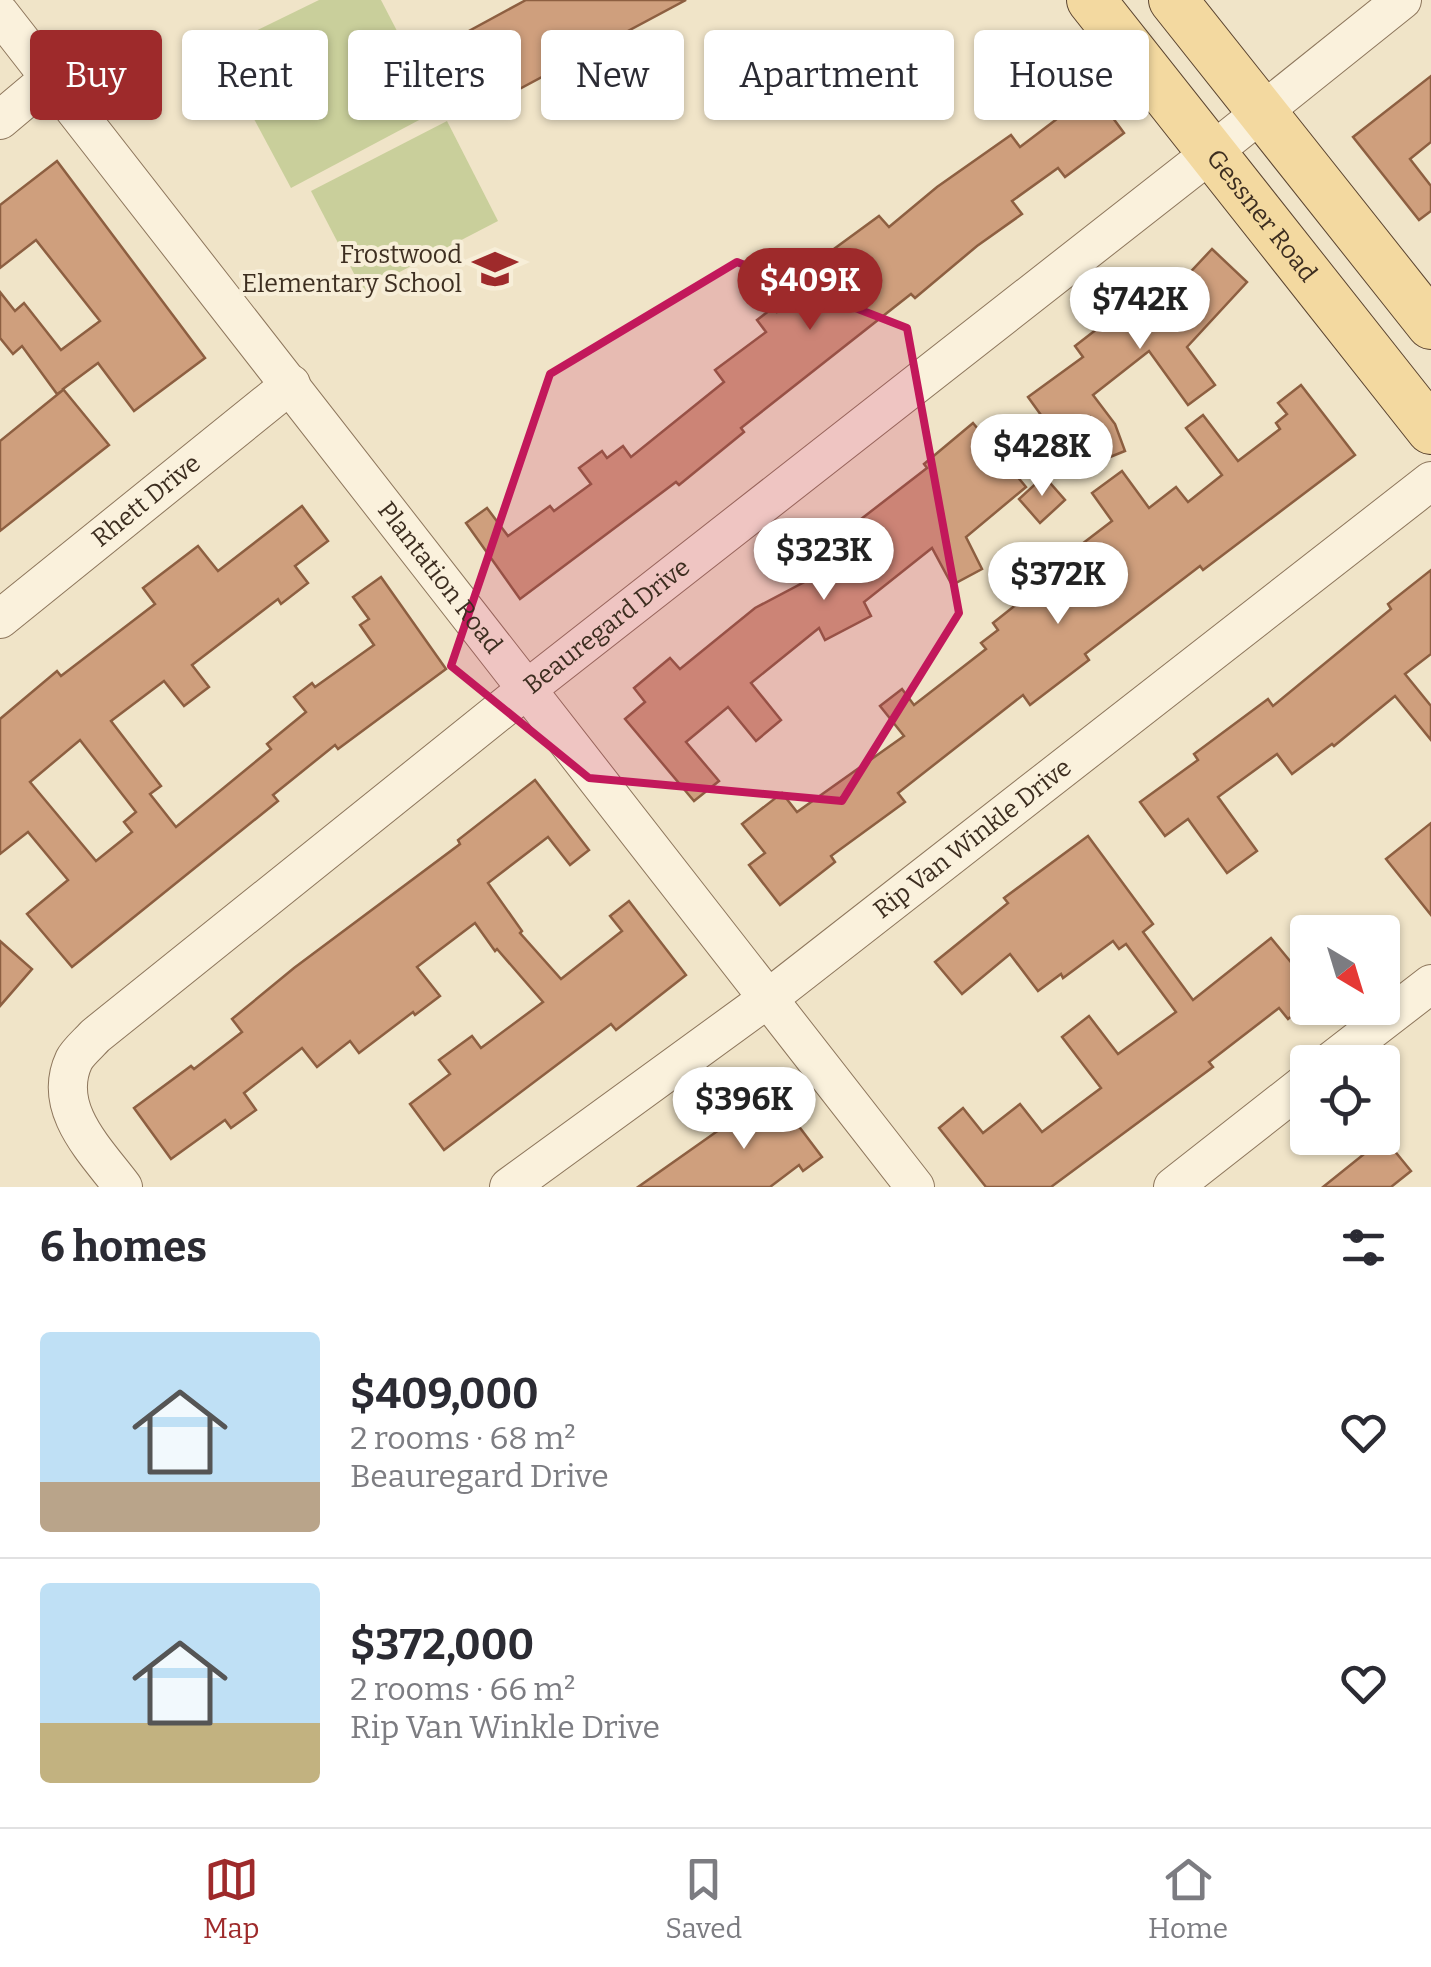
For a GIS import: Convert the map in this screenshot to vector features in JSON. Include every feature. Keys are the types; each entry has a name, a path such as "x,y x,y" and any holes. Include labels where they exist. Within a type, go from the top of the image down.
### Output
{"main road":[{"name":"Gessner Road","path":"1091,0 1431,430"},
{"path":"1172,0 1431,326"}],"street":[{"name":"Beauregard Drive","path":"124,1187 73,1120 68,1092 74,1060 95,1036 527,689 1402,0"},
{"name":"Plantation Road","path":"0,14 30,52"},
{"path":"0,120 30,95"},
{"name":"Plantation Road","path":"83,120 916,1187"},
{"name":"Rhett Drive","path":"0,619 291,384"},
{"name":"Rip Van Winkle Drive","path":"509,1187 770,997 1431,481"},
{"path":"1352,1045 1431,984"},
{"path":"1173,1187 1290,1095"}],"highlighted area":[{"path":"737,262 907,328 959,613 842,801 589,778 451,666 550,374"}],"green space":[{"path":"319,0 381,0 397,30 348,30 348,120 419,120 291,188 255,120 328,120 328,30 258,30"},
{"path":"447,121 498,221 363,291 311,191"}],"building":[{"path":"526,0 686,0 630,30 541,30 541,77 521,88 521,30 471,30"},
{"path":"1431,76 1431,142 1410,159 1431,186 1431,211 1419,220 1353,137"},
{"path":"1056,120 1114,120 1124,133 1065,177 1058,168 1012,201 1022,214 915,298 911,294 741,428 744,432 679,485 676,482 520,599 466,523 487,508 508,536 550,506 554,511 591,484 579,468 602,451 607,458 623,446 631,457 724,382 715,370 766,332 757,320 774,307 777,312 836,266 827,254 879,216 889,227 937,187 1011,135 1020,147"},
{"path":"57,161 205,358 134,411 98,363 63,389 109,445 0,531 0,441 63,390 57,394 22,346 13,354 0,338 0,292 15,311 24,303 61,350 100,321 36,240 0,268 0,205"},
{"path":"1212,249 1247,282 1187,347 1215,385 1188,405 1149,351 1093,395 1115,424 1125,451 1105,459 1090,417 1059,440 1028,397 1083,357 1075,346 1137,298 1150,315"},
{"path":"1301,385 1355,455 1085,654 1089,660 1030,705 1023,695 898,793 905,802 831,856 835,862 780,905 749,865 765,853 742,824 782,793 797,812 904,736 880,706 902,689 914,705 986,649 981,643 998,630 993,623 1027,596 1006,571 1032,550 1048,570 1112,521 1092,493 1122,471 1149,508 1176,487 1188,502 1222,475 1186,428 1203,415 1238,461 1280,429 1276,423 1287,414 1278,403"},
{"path":"973,423 1026,487 966,537 982,569 952,585 932,548 864,602 871,616 825,640 819,628 751,683 781,720 756,741 728,707 686,742 719,781 694,801 625,719 645,702 634,688 670,658 680,669 755,608 859,553 843,533 927,468 924,464"},
{"path":"1044,476 1065,500 1040,523 1019,499"},
{"path":"302,506 328,541 295,566 308,583 281,604 278,599 192,665 209,687 184,706 164,681 111,721 161,786 150,794 176,827 271,749 267,744 306,712 294,697 312,683 315,687 374,645 360,625 369,619 353,597 381,577 446,669 338,749 335,745 273,795 278,801 72,967 27,914 68,880 28,832 0,854 0,719 57,671 61,676 155,604 143,588 198,546 218,571","holes":["80,740 136,812 124,822 132,832 96,861 30,782"]},
{"path":"1431,570 1431,654 1405,674 1431,706 1431,740 1395,696 1334,746 1292,774 1277,754 1218,797 1257,851 1227,873 1188,819 1165,836 1140,802 1198,760 1194,754 1268,699 1273,706 1391,609 1388,604"},
{"path":"535,780 589,850 570,865 548,837 488,883 520,933 561,979 622,931 610,916 629,901 686,975 616,1030 611,1024 444,1150 410,1104 450,1074 439,1060 472,1036 481,1048 543,1002 495,951 475,923 417,967 440,996 359,1053 350,1041 317,1067 302,1048 244,1093 256,1110 231,1128 225,1120 171,1159 134,1108 242,1032 232,1019 460,844 458,840"},
{"path":"1431,823 1431,915 1386,859"},
{"path":"1088,836 1153,924 1143,932 1193,1000 1271,938 1290,961 1290,1017 1279,1008 1209,1062 1213,1067 1051,1187 986,1187 939,1128 963,1108 983,1133 1020,1104 1042,1132 1101,1088 1062,1037 1089,1016 1118,1054 1176,1012 1126,944 1119,949 1113,941 1063,978 1061,974 1038,991 1010,954 962,994 935,962 1008,903 1004,898"},
{"path":"0,941 32,969 0,1006"},
{"path":"773,1092 822,1157 803,1171 799,1165 770,1187 638,1187"},
{"path":"1363,1155 1398,1155 1411,1171 1391,1187 1323,1187"}],"place":[{"name":"Frostwood Elementary School","path":"495,269"}]}
